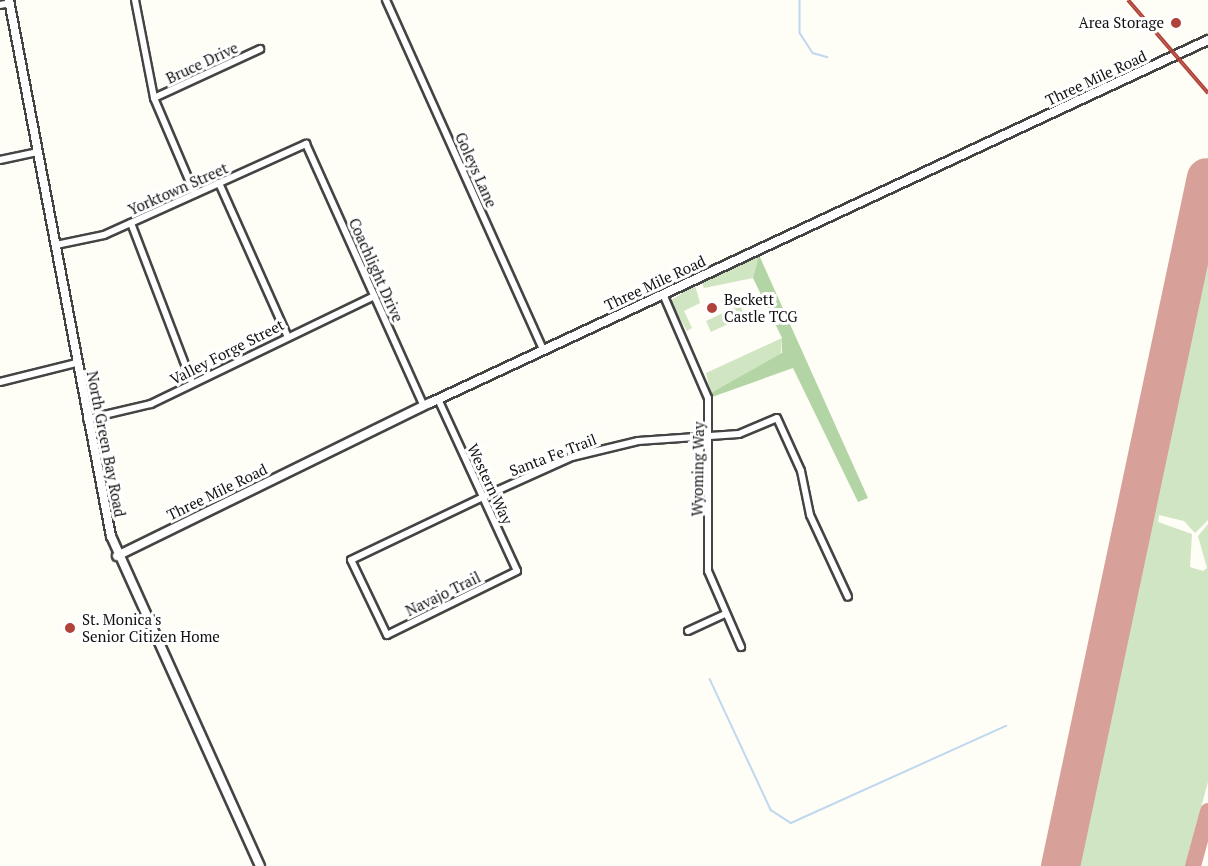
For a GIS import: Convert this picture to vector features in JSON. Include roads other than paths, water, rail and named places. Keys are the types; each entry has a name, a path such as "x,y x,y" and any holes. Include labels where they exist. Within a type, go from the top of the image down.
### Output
{"street":[{"path":"135,0 154,98 195,194"},
{"name":"Goleys Lane","path":"386,0 543,350"},
{"path":"0,5 10,2"},
{"name":"North Green Bay Road","path":"10,2 76,363 117,556 260,866"},
{"name":"Three Mile Road","path":"117,556 438,399 1208,40"},
{"name":"Bruce Drive","path":"154,98 260,49"},
{"name":"Yorktown Street","path":"56,245 131,223 306,144"},
{"name":"Coachlight Drive","path":"306,144 424,406"},
{"path":"0,160 38,152"},
{"path":"219,183 287,335"},
{"path":"131,223 192,383"},
{"name":"Wyoming Way","path":"663,294 705,386 711,436 708,572 741,647"},
{"name":"Valley Forge Street","path":"87,419 151,404 287,335 374,296"},
{"path":"0,382 76,363"},
{"name":"Western Way","path":"438,399 517,571 509,575"},
{"name":"Santa Fe Trail","path":"387,635 351,560 483,497 593,450 638,441 739,434 777,418 801,471 810,515 848,597"},
{"name":"Navajo Trail","path":"387,635 509,575"},
{"path":"688,631 725,614"}],"waterway":[{"path":"800,0 800,33 813,53 827,57"},
{"path":"710,679 771,810 791,823 1006,726"}],"railway":[{"path":"1128,0 1208,93"}],"place":[{"name":"Area Storage","path":"1176,23"},
{"name":"Beckett Castle TCG","path":"712,308"},
{"name":"St. Monica's Senior Citizen Home","path":"70,628"}]}
